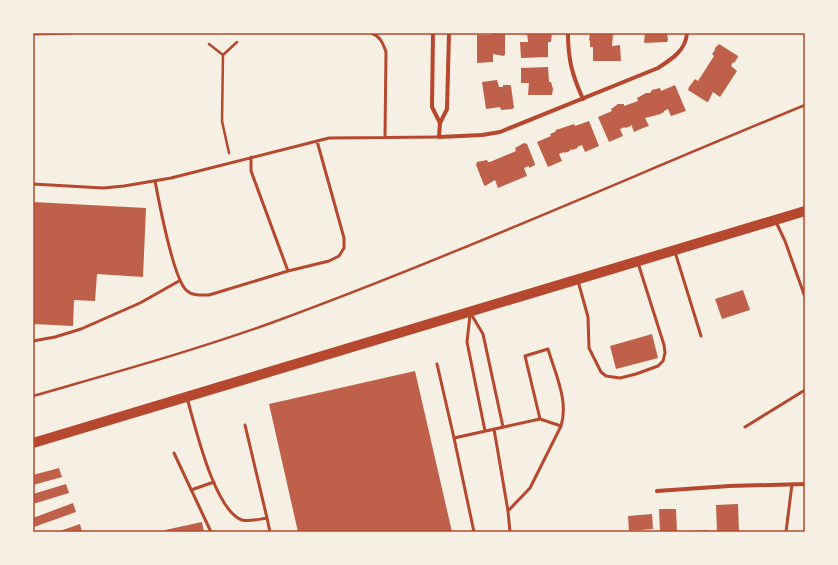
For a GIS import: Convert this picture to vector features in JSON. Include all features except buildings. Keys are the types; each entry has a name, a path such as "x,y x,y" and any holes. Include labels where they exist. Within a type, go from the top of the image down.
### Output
{"main road":[{"path":"33,443 470,313 805,211"}],"street":[{"path":"433,33 432,107 440,123"},
{"path":"449,33 447,109 440,123 439,136 482,135 500,132 658,68 680,52 687,39 687,33"},
{"path":"568,33 568,53 572,72 583,99"},
{"path":"657,491 729,486 805,484"}],"lane":[{"path":"33,34 71,33"},
{"path":"371,33 377,35 386,52 385,136"},
{"path":"33,184 103,188 155,181 317,141 341,137 439,136"},
{"path":"155,181 179,281 187,291 197,296 209,295 288,271 329,261 339,256 344,248 344,238 317,141"},
{"path":"251,157 251,171 288,271"},
{"path":"775,220 805,297"},
{"path":"675,251 701,336"},
{"path":"578,280 588,317 589,348 601,372 606,376 613,378 636,374 658,366 663,361 665,353 664,345 638,262"},
{"path":"33,341 55,337 81,329 140,304 179,281"},
{"path":"470,313 483,334 503,427"},
{"path":"470,313 467,342 485,431"},
{"path":"508,511 530,488 561,426 564,416 563,401 548,349 525,356 540,419"},
{"path":"437,364 474,532"},
{"path":"745,427 805,390"},
{"path":"187,398 205,463 224,500 232,512 243,520 251,521 267,518"},
{"path":"454,438 540,419 561,426"},
{"path":"245,425 270,532"},
{"path":"494,429 508,511 510,532"},
{"path":"174,454 212,532"},
{"path":"191,490 214,482"},
{"path":"786,532 792,484"}],"path":[{"path":"229,153 222,120 223,55 236,42"},
{"path":"209,44 223,55"},
{"path":"33,396 150,362 269,323 404,271 805,105"}]}
